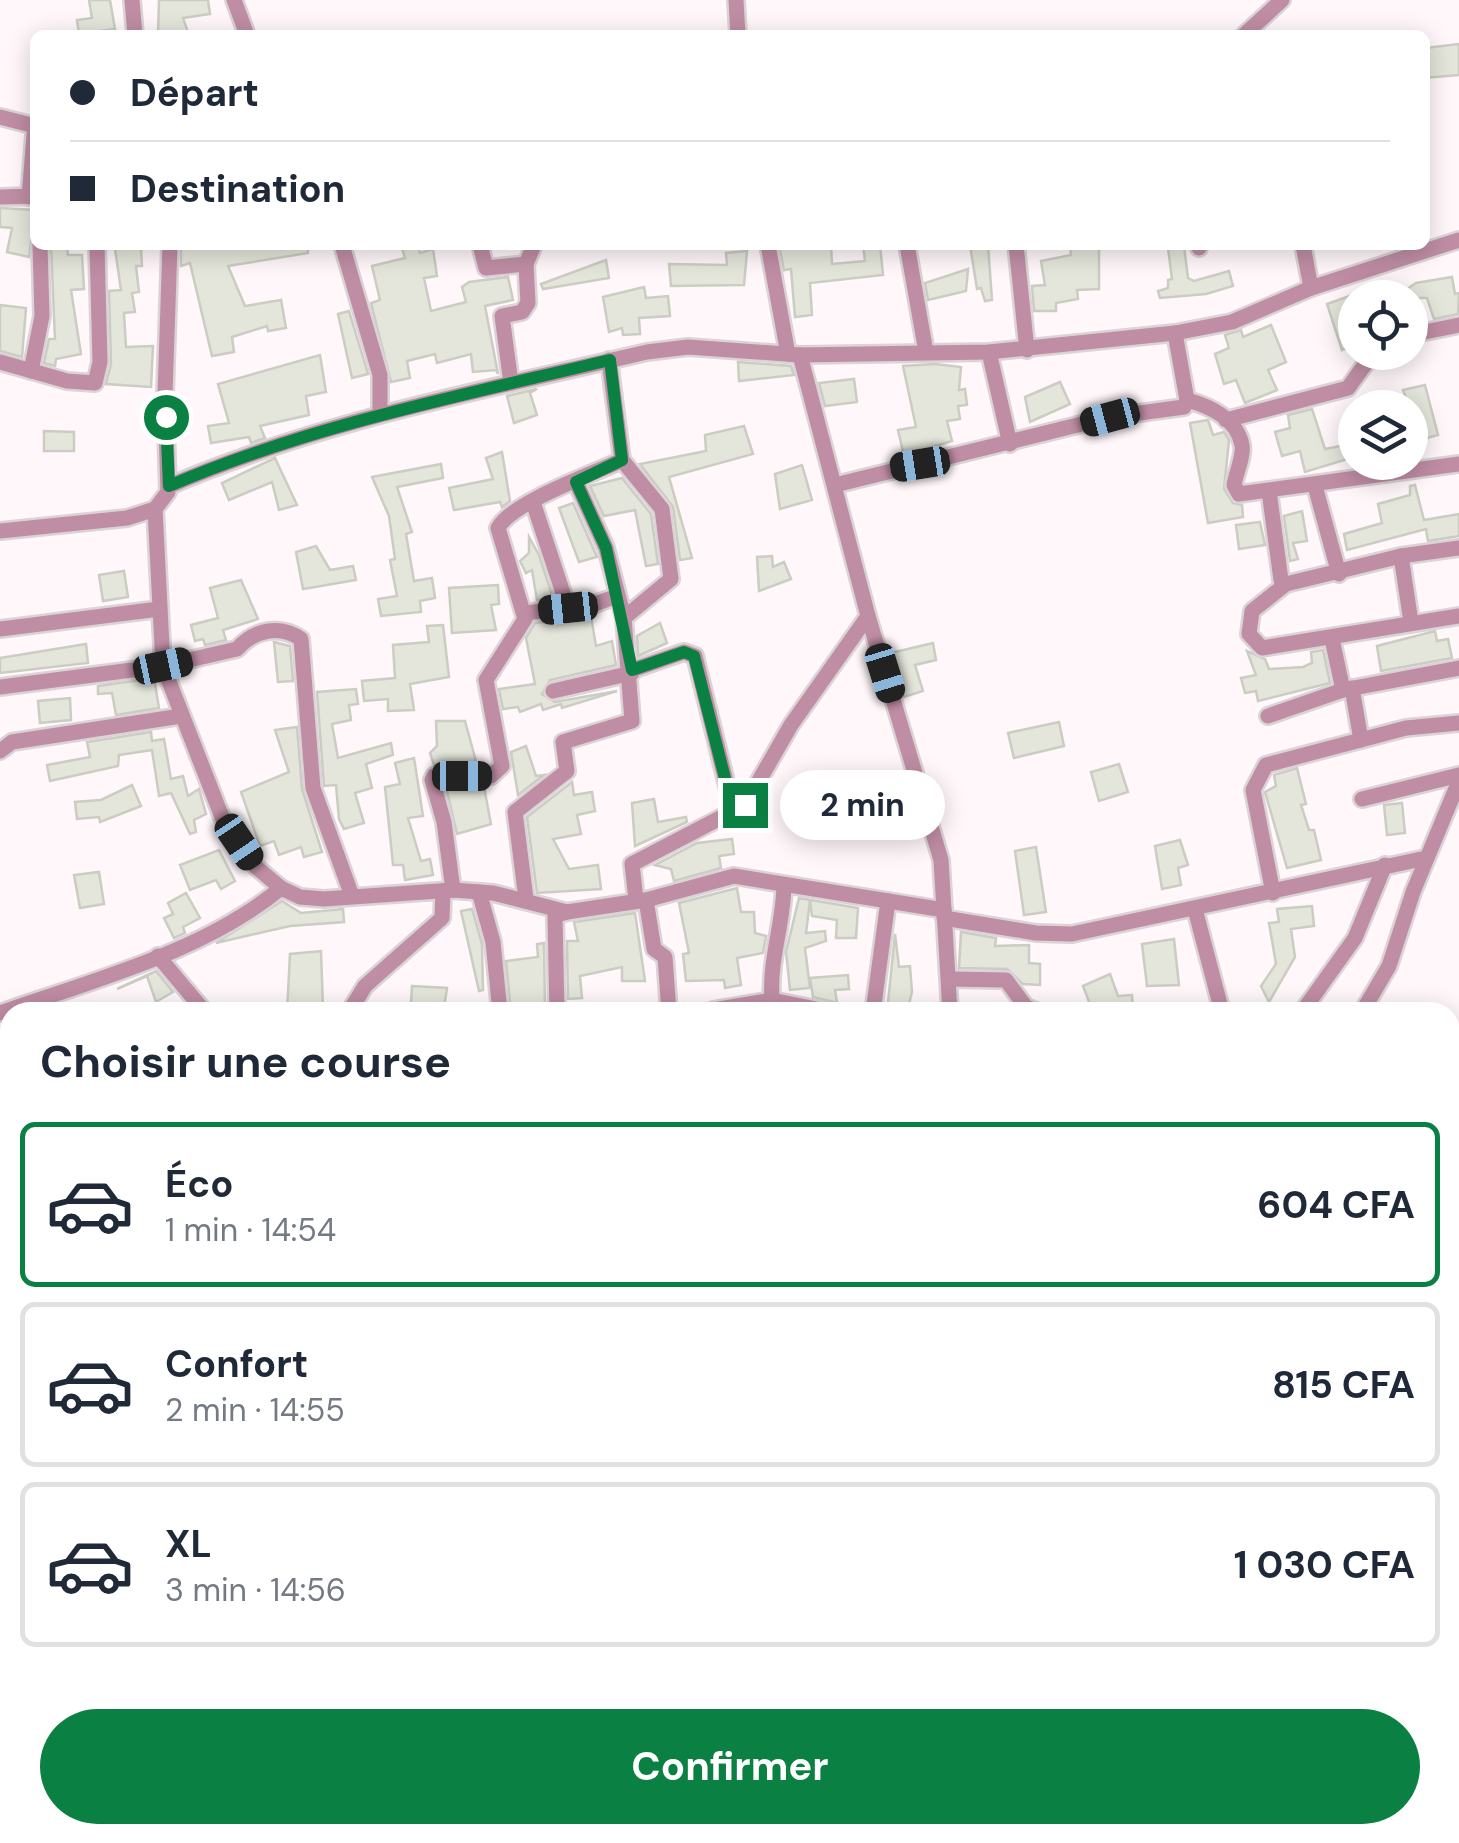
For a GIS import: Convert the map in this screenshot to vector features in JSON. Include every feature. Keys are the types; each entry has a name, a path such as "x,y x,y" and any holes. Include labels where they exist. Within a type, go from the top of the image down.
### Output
{"street":[{"path":"132,0 134,30"},
{"path":"234,0 246,30"},
{"path":"736,0 738,30"},
{"path":"1249,30 1282,0"},
{"path":"0,117 30,123"},
{"path":"0,197 30,196"},
{"path":"1430,249 1459,240"},
{"path":"31,371 43,292 40,250"},
{"path":"0,362 90,385 99,377 98,250"},
{"path":"170,250 165,394 169,486 155,510 163,666 222,817 256,867 281,888 300,897 448,890 526,899 567,912"},
{"path":"343,250 380,375 380,412"},
{"path":"481,250 486,268 526,264"},
{"path":"512,383 502,319 505,314 522,312 528,303 526,264 532,250"},
{"path":"769,250 794,355 933,828 950,1002"},
{"path":"908,250 926,352"},
{"path":"1016,250 1026,350"},
{"path":"1304,250 1311,288"},
{"path":"169,486 249,452 380,412 610,360 688,347 794,355 988,352 1175,332 1232,322 1311,288 1428,250"},
{"path":"1428,332 1459,326"},
{"path":"834,486 1110,417 1184,407 1187,400 1175,332"},
{"path":"988,352 1010,444"},
{"path":"610,360 622,460 662,509 672,578 624,618"},
{"path":"1226,420 1348,388 1361,370"},
{"path":"1187,400 1204,404 1226,420 1244,448 1234,485 1239,494 1459,464"},
{"path":"355,1002 365,986 442,918 448,890 444,822 434,776 491,776 502,766 486,680 522,626 525,612 498,528 533,502 622,460"},
{"path":"526,899 515,812 567,771 563,742 632,721 632,672 624,618 606,548 576,482"},
{"path":"1315,486 1339,574"},
{"path":"1268,490 1281,580 1286,584"},
{"path":"533,502 568,608"},
{"path":"0,532 105,522 155,510"},
{"path":"1459,548 1401,556 1286,584 1252,610 1249,634 1262,648 1459,616"},
{"path":"1401,556 1411,622"},
{"path":"525,612 568,608 617,596"},
{"path":"0,628 159,609"},
{"path":"668,1002 665,957 654,949 633,862 734,814 754,793 791,725 868,616"},
{"path":"0,687 163,666 237,648 267,631 282,630 300,639 313,788 352,896"},
{"path":"1332,638 1361,740"},
{"path":"554,691 632,672 684,652 694,656 734,814"},
{"path":"1268,716 1348,689 1459,668"},
{"path":"0,751 12,742 181,716"},
{"path":"1273,893 1256,782 1272,761 1406,728 1459,724"},
{"path":"1362,799 1459,778 1451,821 1426,858 1389,966 1368,1002"},
{"path":"557,1002 555,916 641,900 734,876 888,900 1036,934 1072,934 1426,858"},
{"path":"1309,1002 1355,938 1385,866"},
{"path":"772,1000 770,968 780,930 784,886"},
{"path":"30,1002 158,956 240,918 281,888"},
{"path":"479,892 493,942 499,1002"},
{"path":"874,1002 888,900"},
{"path":"1195,910 1219,1002"},
{"path":"158,956 197,1002"},
{"path":"949,979 1006,980 1022,1002"},
{"path":"760,1002 779,1002"}],"building":[{"path":"89,0 110,0 115,29 78,30 77,20 92,18"},
{"path":"159,0 208,0 210,14 183,18 187,30 158,30"},
{"path":"1459,44 1459,75 1430,78 1430,47"},
{"path":"0,208 30,210 29,257 7,252 12,228 0,227"},
{"path":"51,250 68,250 68,255 82,255 84,289 71,290 81,354 56,359 55,366 44,363 49,339 55,339"},
{"path":"115,250 141,250 142,266 136,266 139,292 132,293 135,312 124,313 126,347 153,346 151,387 106,384 111,364 109,291 121,290"},
{"path":"181,250 308,253 228,266 245,306 281,300 286,328 268,331 267,326 232,337 234,352 212,356 190,263 181,266"},
{"path":"403,250 433,250 437,276 424,278 431,311 466,302 462,287 469,282 508,277 513,300 485,306 498,374 496,370 473,372 471,354 437,363 435,354 407,361 410,378 391,382 371,303 380,300 372,266 405,258"},
{"path":"780,250 831,250 832,264 865,261 864,250 880,250 883,275 810,283 812,315 795,317 791,269 784,270"},
{"path":"971,250 988,250 992,300 985,301 981,288 977,289"},
{"path":"1070,250 1099,250 1099,289 1077,290 1078,299 1056,303 1056,311 1034,311 1032,286 1045,285 1041,261 1071,255"},
{"path":"1168,250 1184,250 1188,278 1194,281 1229,271 1233,286 1206,294 1160,298 1158,291 1168,288 1168,280 1172,279"},
{"path":"747,251 744,285 671,286 669,264 727,265 726,253"},
{"path":"606,260 609,278 543,289 541,284"},
{"path":"968,269 966,291 928,300 925,283"},
{"path":"1452,277 1455,294 1459,293 1458,314 1434,319 1428,301 1428,281"},
{"path":"644,287 646,298 668,296 670,316 639,318 640,334 623,335 622,328 609,332 603,297"},
{"path":"1338,300 1338,338 1327,304"},
{"path":"0,305 26,308 22,357 0,351"},
{"path":"349,311 368,374 352,378 338,314"},
{"path":"1271,325 1286,362 1268,370 1277,390 1245,403 1236,380 1224,384 1215,354 1229,348 1225,335 1241,330 1243,337"},
{"path":"320,355 326,392 306,396 309,415 260,426 265,438 251,443 249,437 211,443 208,426 229,423 218,384"},
{"path":"738,362 791,366 794,375 739,381"},
{"path":"903,366 961,367 959,390 965,389 967,405 958,406 960,419 947,421 952,441 904,456 898,430 916,427"},
{"path":"854,379 857,402 825,406 819,383"},
{"path":"1060,382 1070,404 1030,422 1025,397"},
{"path":"537,389 530,393 537,415 514,423 507,396"},
{"path":"1428,397 1438,435 1428,438"},
{"path":"1312,409 1325,449 1338,446 1338,462 1305,472 1300,451 1282,456 1275,432 1290,428 1288,415"},
{"path":"1208,420 1213,435 1224,432 1229,440 1224,489 1233,503 1242,505 1243,517 1208,523 1190,423"},
{"path":"744,426 753,454 669,477 692,558 680,560 673,507 640,464 706,451 705,435"},
{"path":"44,431 74,432 74,451 44,451"},
{"path":"502,452 510,501 502,507 500,502 454,510 449,488 493,479 486,458"},
{"path":"275,458 297,505 279,510 272,482 229,500 222,483"},
{"path":"441,464 443,478 397,487 412,532 406,534 414,581 432,578 435,598 420,601 421,612 381,616 378,599 397,596 390,560 395,559 389,516 372,477"},
{"path":"802,465 812,500 780,509 775,474"},
{"path":"622,478 651,514 658,564 646,566 635,510 604,516 590,486"},
{"path":"1415,485 1424,520 1459,514 1459,536 1428,541 1426,529 1347,550 1344,534 1382,523 1378,504 1410,495 1410,486"},
{"path":"573,503 597,557 579,562 559,508"},
{"path":"1302,511 1307,541 1293,543 1298,559 1290,561 1284,516"},
{"path":"1260,522 1265,545 1239,549 1236,525"},
{"path":"529,537 553,598 537,600 532,570 526,573 520,561 529,553"},
{"path":"316,546 330,570 353,566 356,580 303,589 296,552"},
{"path":"772,556 773,567 784,562 791,579 759,591 757,557"},
{"path":"124,571 128,597 103,601 99,575"},
{"path":"241,580 258,619 223,630 226,640 205,645 203,639 195,641 191,625 218,618 210,588"},
{"path":"498,585 499,604 491,605 496,630 452,633 449,588"},
{"path":"591,616 596,646 612,641 616,665 550,680 542,694 555,702 617,691 562,708 561,704 543,710 541,704 520,712 518,707 503,709 499,689 535,684 526,638 535,623"},
{"path":"660,623 667,643 638,656 637,636"},
{"path":"443,625 449,677 410,684 414,710 388,711 388,699 364,701 362,681 395,678 393,645 429,642 427,626"},
{"path":"1435,631 1437,641 1448,639 1452,658 1381,671 1377,646"},
{"path":"274,642 290,646 293,681 278,682"},
{"path":"933,643 936,660 915,665 923,691 904,697 891,653"},
{"path":"86,644 88,663 0,673 0,658"},
{"path":"1323,650 1330,683 1258,701 1256,691 1245,693 1241,678 1256,675 1247,651 1265,659 1269,669 1303,667 1312,663 1311,652"},
{"path":"154,678 159,708 116,715 112,693 98,694 98,686"},
{"path":"356,689 358,704 349,705 351,720 332,724 338,758 391,743 393,755 366,764 372,788 355,793 364,823 344,829 339,819 336,785 324,786 317,692"},
{"path":"70,698 71,720 40,723 38,701"},
{"path":"436,721 465,721 477,765 434,765 430,753 437,746"},
{"path":"1059,722 1064,746 1014,758 1008,733"},
{"path":"297,727 302,789 322,852 304,857 301,847 279,855 274,841 260,846 241,792 289,772 275,730"},
{"path":"151,732 152,741 164,739 171,779 183,776 188,796 199,789 206,814 194,820 196,832 190,834 171,793 159,796 152,750 119,755 118,766 50,781 47,765 90,757 87,742"},
{"path":"526,746 536,776 544,775 518,795 511,752"},
{"path":"414,758 423,816 408,818 421,861 430,859 433,875 405,880 403,865 393,865 385,787 400,784 395,763"},
{"path":"1119,764 1128,792 1099,801 1091,772"},
{"path":"1297,768 1306,804 1301,805 1309,830 1314,830 1321,860 1287,868 1265,792 1276,786 1274,775"},
{"path":"572,782 574,795 592,792 595,811 577,815 581,834 553,839 569,869 598,865 601,889 537,893 527,817"},
{"path":"132,785 141,806 100,822 99,817 77,819 75,802 101,800"},
{"path":"446,787 484,787 491,824 457,834"},
{"path":"654,799 658,822 686,817 687,822 635,846 632,803"},
{"path":"1402,803 1405,833 1387,835 1384,805"},
{"path":"732,839 734,854 719,856 721,868 674,881 671,869 655,865 697,843"},
{"path":"1180,840 1188,865 1178,868 1181,885 1162,889 1155,846"},
{"path":"1036,847 1046,912 1024,915 1015,851"},
{"path":"219,850 235,881 221,889 216,880 190,890 180,865"},
{"path":"99,872 104,904 80,908 74,875"},
{"path":"737,888 741,912 754,912 755,933 766,936 763,953 737,958 741,985 725,988 724,980 686,981 683,954 689,953 679,903"},
{"path":"186,893 200,918 183,927 185,933 174,938 164,918 173,914 168,903"},
{"path":"799,898 858,908 856,938 836,938 837,920 812,916 810,900 806,933 825,931 826,941 805,948 810,988 790,990 786,952"},
{"path":"282,901 301,913 343,909 344,922 290,926 216,943"},
{"path":"1312,906 1314,926 1291,929 1295,957 1269,1002 1261,986 1276,964 1269,923 1279,922 1277,909"},
{"path":"472,909 482,944 483,990 479,991 461,911"},
{"path":"635,913 645,981 622,981 622,967 580,976 582,998 568,999 567,941 578,941 574,922"},
{"path":"961,932 996,938 995,946 1029,945 1029,963 1040,964 1040,985 1023,984 1007,969 959,968"},
{"path":"895,934 899,967 910,966 912,992 910,1002 888,1002"},
{"path":"1174,939 1179,985 1147,986 1142,944"},
{"path":"544,943 545,1002 510,1002 506,961 538,957 537,944"},
{"path":"321,951 323,1002 288,1002 290,954"},
{"path":"156,971 173,992 156,1002 147,976 117,989"},
{"path":"1110,974 1118,996 1132,995 1132,1002 1089,1002 1083,986"},
{"path":"848,975 849,989 835,990 837,1002 813,997 810,978"},
{"path":"412,986 447,988 445,1002 411,1002"}],"route":[{"path":"166,417 169,486 249,452 380,412 610,360 622,460 576,482 606,548 624,618 632,670 684,652 694,656 734,814 745,805"}]}
